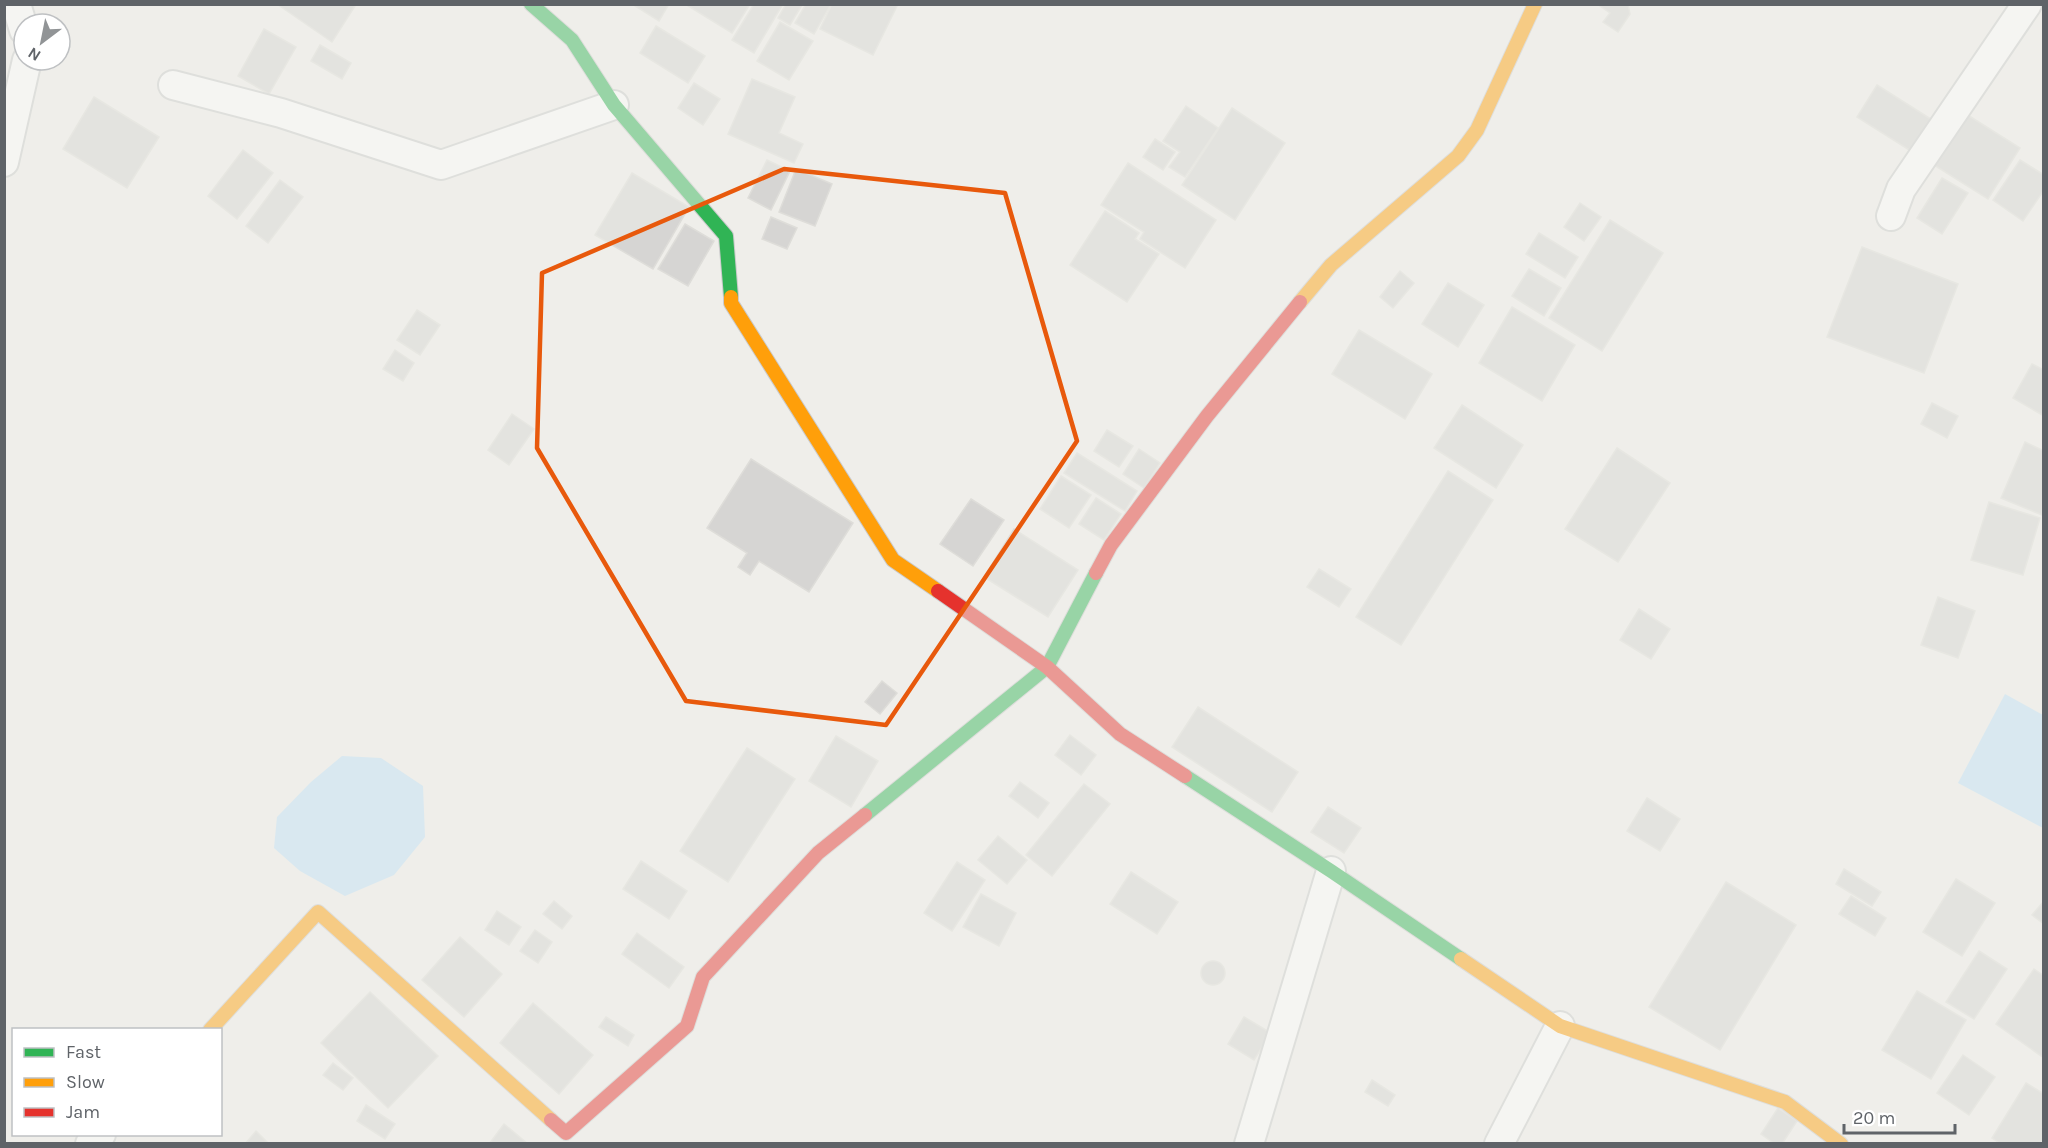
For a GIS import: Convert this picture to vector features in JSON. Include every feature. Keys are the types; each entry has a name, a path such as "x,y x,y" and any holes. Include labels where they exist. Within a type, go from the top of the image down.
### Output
{"street":[{"path":"531,4 572,40 614,105 726,236 731,303 893,560 1047,667 1120,734 1331,871 1560,1026 1785,1102 1841,1143"},
{"path":"211,1028 318,912 566,1133 687,1026 703,977 818,853 1047,667 1111,545 1207,416 1331,265 1458,156 1478,130 1535,4"},
{"path":"1892,216 1901,189 2028,4"},
{"path":"4,162 24,72"},
{"path":"173,85 281,113 441,165 614,105"},
{"path":"1249,1143 1331,871"},
{"path":"1499,1143 1560,1026"}],"highlighted area":[{"path":"784,169 1005,193 1077,441 886,725 686,701 537,448 542,273"}],"water":[{"path":"2005,694 2043,715 2043,828 1958,783"},
{"path":"342,756 381,758 423,786 425,837 394,875 345,896 300,871 274,848 277,817 311,782"}],"building":[{"path":"277,4 352,4 355,6 332,42"},
{"path":"632,4 669,4 659,21"},
{"path":"685,4 750,4 732,33"},
{"path":"754,4 783,4 754,53 732,40"},
{"path":"786,4 802,5 790,25 778,18"},
{"path":"806,4 831,4 814,34 795,23"},
{"path":"832,4 898,4 873,55 820,29"},
{"path":"1601,4 1628,4 1630,14 1618,32 1603,22 1610,13 1600,6"},
{"path":"780,22 813,41 789,80 757,61"},
{"path":"656,26 705,56 688,83 640,53"},
{"path":"264,29 296,47 269,94 238,76"},
{"path":"320,45 351,63 342,79 311,61"},
{"path":"752,79 795,97 779,133 803,144 794,163 728,134"},
{"path":"694,83 720,99 703,125 678,108"},
{"path":"1877,85 1934,121 1914,153 1857,117"},
{"path":"94,97 159,137 127,188 63,149"},
{"path":"1186,106 1218,128 1185,177 1169,167 1180,152 1163,141"},
{"path":"1232,108 1285,143 1235,220 1182,185"},
{"path":"1966,114 2020,148 1988,199 1934,165"},
{"path":"1155,139 1175,152 1163,170 1143,157"},
{"path":"243,150 273,173 237,219 208,196"},
{"path":"767,160 790,171 771,210 748,198"},
{"path":"2020,160 2044,175 2044,190 2023,221 1993,200"},
{"path":"1128,163 1216,220 1185,268 1140,239 1144,232 1101,205"},
{"path":"796,169 832,184 815,226 779,212"},
{"path":"632,173 689,207 653,269 595,235"},
{"path":"1942,178 1968,193 1942,234 1917,218"},
{"path":"280,180 303,197 268,243 246,226"},
{"path":"1580,203 1601,217 1584,241 1564,227"},
{"path":"1105,211 1139,233 1135,239 1159,254 1127,302 1070,265"},
{"path":"771,217 797,228 787,249 762,239"},
{"path":"1610,220 1663,253 1602,351 1549,318"},
{"path":"685,224 714,241 688,286 658,269"},
{"path":"1539,233 1578,257 1565,278 1526,254"},
{"path":"1862,247 1958,284 1924,373 1827,337"},
{"path":"1529,269 1561,288 1544,316 1512,296"},
{"path":"1400,271 1414,283 1393,308 1380,297"},
{"path":"1448,283 1484,305 1458,347 1422,324"},
{"path":"1512,307 1575,345 1542,401 1479,363"},
{"path":"417,310 440,325 420,355 397,340"},
{"path":"1359,330 1432,374 1405,419 1332,374"},
{"path":"395,350 414,363 403,381 383,369"},
{"path":"2032,364 2044,370 2044,416 2013,398"},
{"path":"1932,403 1958,416 1947,438 1921,424"},
{"path":"1462,405 1523,445 1496,488 1434,448"},
{"path":"512,414 534,429 509,465 488,450"},
{"path":"1107,430 1133,446 1119,467 1094,451"},
{"path":"2025,442 2044,451 2042,515 2001,498"},
{"path":"1617,448 1670,483 1618,562 1565,529"},
{"path":"1139,449 1160,463 1144,488 1123,474"},
{"path":"1077,453 1137,491 1125,511 1064,473"},
{"path":"751,459 853,523 809,592 759,561 750,575 738,567 747,553 707,528"},
{"path":"1448,471 1493,500 1401,645 1356,617"},
{"path":"1061,476 1091,495 1069,528 1040,509"},
{"path":"1096,498 1121,514 1104,540 1079,524"},
{"path":"971,499 1004,520 973,566 940,544"},
{"path":"1989,502 2040,518 2023,575 1971,560"},
{"path":"1014,529 1078,570 1048,617 984,577"},
{"path":"1319,569 1351,589 1339,607 1307,587"},
{"path":"1938,597 1975,611 1958,658 1921,645"},
{"path":"1639,609 1670,629 1651,659 1620,640"},
{"path":"882,681 897,693 880,714 865,702"},
{"path":"1198,707 1298,772 1272,812 1172,747"},
{"path":"1070,735 1096,755 1081,775 1055,755"},
{"path":"836,736 878,761 851,807 809,781"},
{"path":"747,748 795,779 728,882 680,851"},
{"path":"1020,782 1049,803 1038,818 1009,796"},
{"path":"1084,784 1110,804 1052,876 1026,855"},
{"path":"1647,798 1680,819 1660,851 1627,831"},
{"path":"1328,807 1361,828 1344,853 1311,832"},
{"path":"998,836 1027,860 1007,884 978,860"},
{"path":"641,861 687,891 669,919 623,889"},
{"path":"957,862 985,880 952,931 924,913"},
{"path":"1844,869 1881,892 1872,906 1836,884"},
{"path":"1131,872 1178,902 1157,934 1110,904"},
{"path":"1956,879 1995,903 1962,956 1923,932"},
{"path":"1726,882 1796,925 1720,1050 1649,1007"},
{"path":"981,894 1016,913 999,946 963,927"},
{"path":"1851,896 1886,918 1875,936 1839,914"},
{"path":"554,901 572,916 562,929 543,914"},
{"path":"2044,901 2044,924 2032,915"},
{"path":"497,911 521,927 509,945 485,930"},
{"path":"535,930 552,942 538,963 520,951"},
{"path":"637,933 684,967 669,988 622,954"},
{"path":"460,937 502,974 464,1017 422,980"},
{"path":"1979,951 2007,969 1974,1019 1946,1002"},
{"path":"1213,961 1222,964 1225,973 1222,982 1213,985 1204,982 1201,973 1204,964"},
{"path":"2034,969 2044,976 2044,1058 1996,1024"},
{"path":"1917,991 1966,1020 1931,1079 1882,1050"},
{"path":"370,992 438,1056 388,1108 321,1043"},
{"path":"533,1003 593,1055 559,1094 500,1043"},
{"path":"606,1017 634,1035 628,1046 599,1027"},
{"path":"1244,1017 1271,1033 1254,1060 1228,1044"},
{"path":"1963,1055 1995,1077 1969,1115 1937,1093"},
{"path":"333,1063 353,1078 343,1090 323,1075"},
{"path":"1372,1080 1395,1095 1388,1106 1365,1092"},
{"path":"2026,1083 2044,1094 2044,1144 2001,1144 1992,1138"},
{"path":"366,1105 395,1124 385,1139 357,1121"},
{"path":"1778,1108 1797,1121 1782,1144 1775,1144 1761,1134"},
{"path":"504,1124 528,1144 489,1144"},
{"path":"256,1131 269,1144 245,1144"}],"traffic: fast":[{"path":"531,4 572,40 614,105 726,236 731,297"},
{"path":"865,815 1047,667 1096,573"},
{"path":"1185,776 1461,959"}],"traffic: slow":[{"path":"1300,302 1331,265 1458,156 1477,130 1535,4"},
{"path":"731,297 731,303 893,560 938,591"},
{"path":"212,1028 318,912 551,1120"},
{"path":"1461,959 1560,1026 1785,1102 1841,1144"}],"traffic: jam":[{"path":"1096,573 1111,545 1207,416 1300,302"},
{"path":"938,591 1047,667 1120,734 1185,776"},
{"path":"551,1120 566,1133 687,1026 703,977 818,853 865,815"}]}
